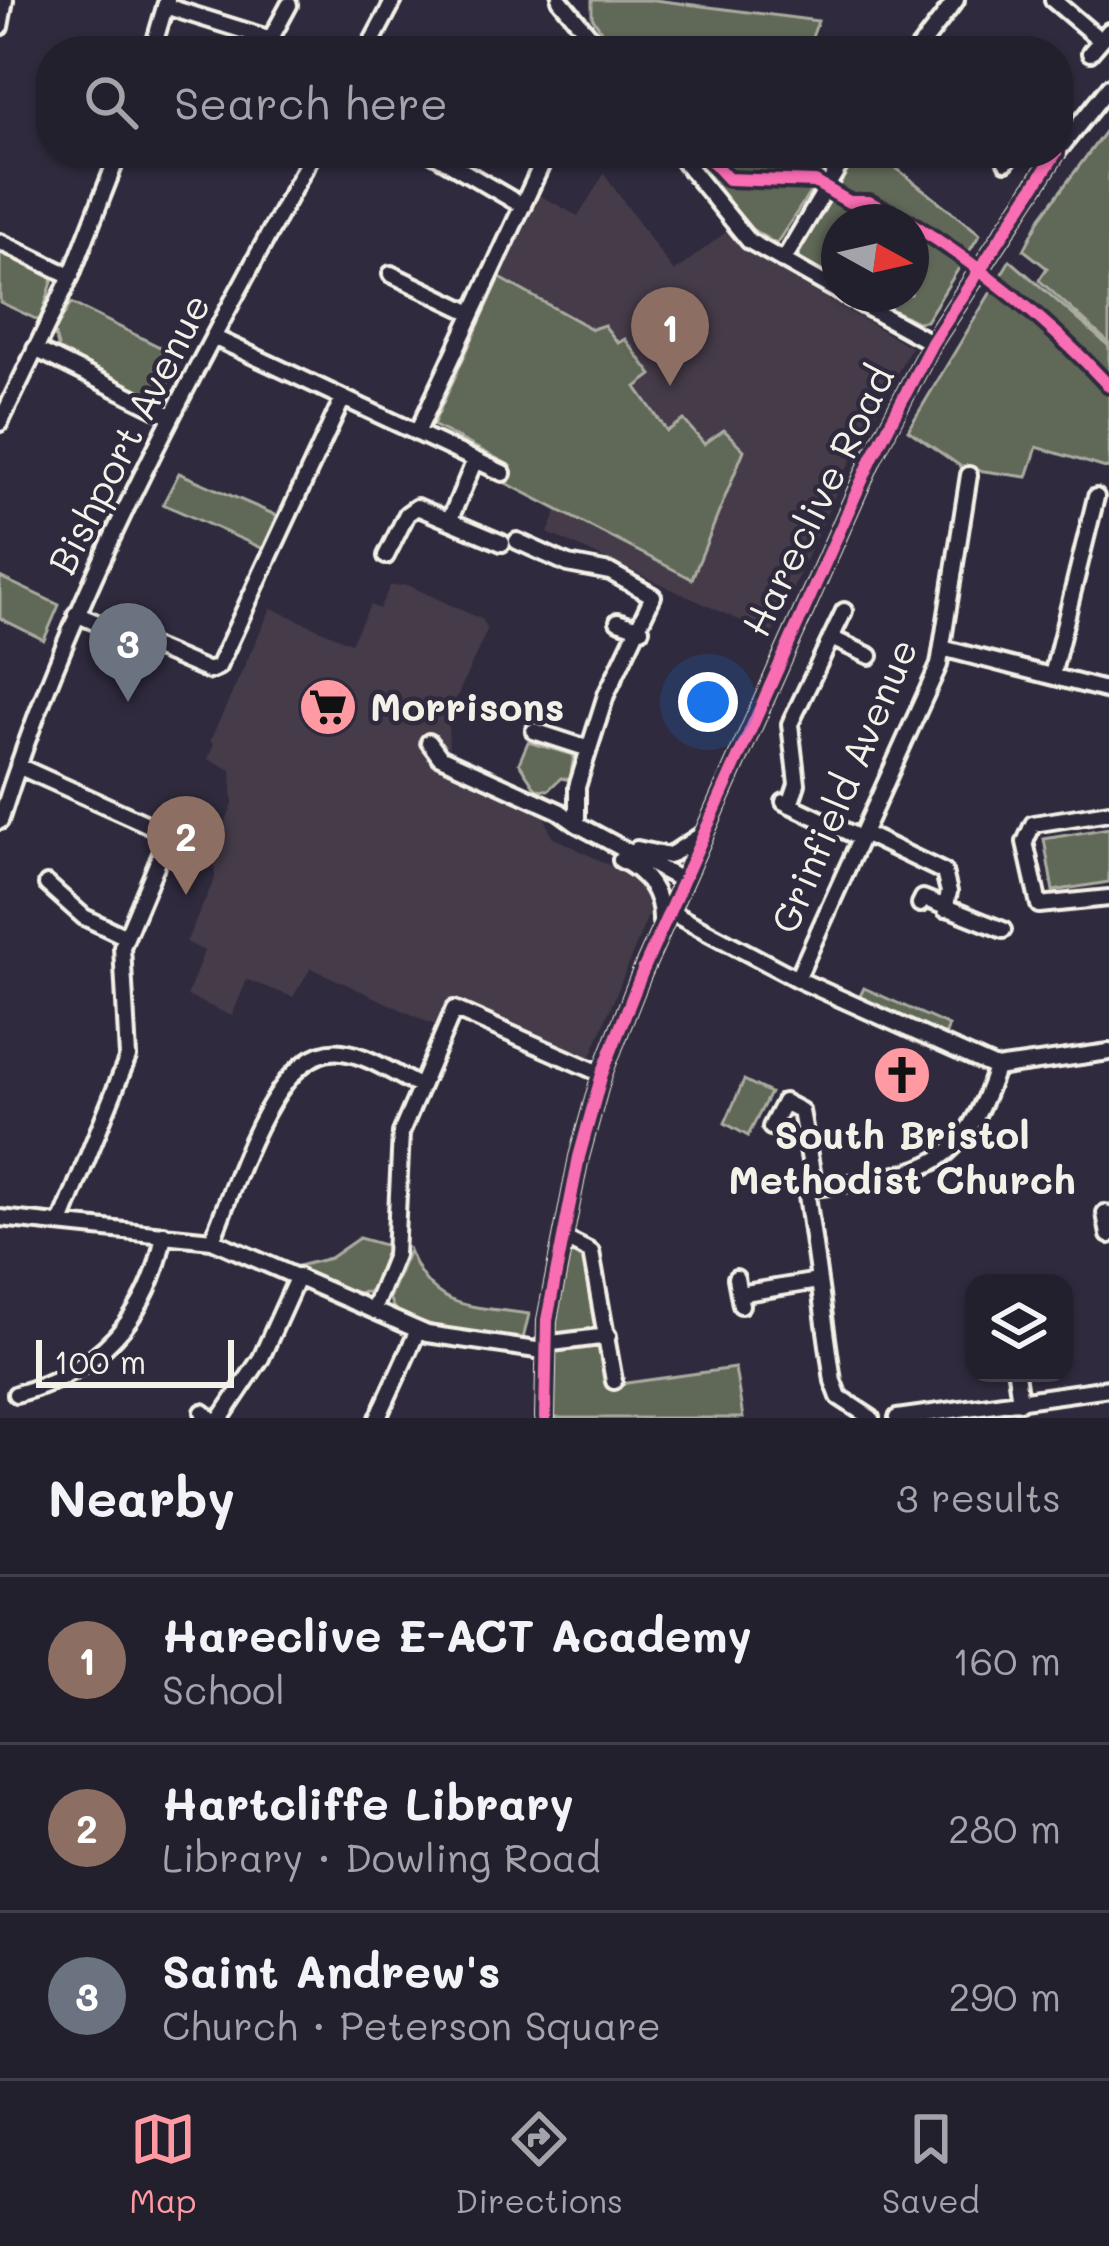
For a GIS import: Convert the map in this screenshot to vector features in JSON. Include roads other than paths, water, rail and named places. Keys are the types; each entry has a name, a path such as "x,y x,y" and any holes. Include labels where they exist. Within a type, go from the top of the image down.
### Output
{"street":[{"path":"0,27 5,0"},
{"path":"375,36 394,0"},
{"path":"560,0 590,36"},
{"path":"928,36 956,0"},
{"path":"1053,0 1100,41"},
{"path":"156,36 166,3 245,36"},
{"path":"272,36 289,5"},
{"name":"Hareclive Road","path":"1073,132 1109,86"},
{"path":"0,423 71,276 113,168"},
{"name":"Bishport Avenue","path":"0,821 76,614 120,512 305,168"},
{"path":"458,168 523,206"},
{"path":"417,433 540,168"},
{"path":"688,168 732,226 821,282"},
{"path":"783,261 839,168"},
{"name":"Hareclive Road","path":"545,1418 544,1347 562,1238 602,1074 660,929 862,477 932,343 1047,168"},
{"path":"0,242 71,276"},
{"path":"392,274 472,313"},
{"path":"876,312 932,343"},
{"path":"213,337 503,473"},
{"path":"35,349 171,416"},
{"path":"76,614 209,671 224,657 343,398"},
{"path":"450,519 475,460"},
{"name":"Grinfield Avenue","path":"796,979 933,679 942,648 968,476"},
{"path":"1052,676 1098,497"},
{"path":"386,556 411,509 422,507 647,589 653,602 606,695 576,792 590,832 652,885 662,906 660,929"},
{"path":"844,610 790,727 797,786 787,803 944,872 949,892 945,909"},
{"path":"618,621 641,629"},
{"path":"831,638 870,656"},
{"path":"942,648 1109,691"},
{"path":"534,731 589,749"},
{"path":"429,742 440,757 559,811 681,880"},
{"path":"18,766 158,829 165,838 164,854 126,937 122,962 130,1048 62,1223"},
{"path":"1109,812 1033,824 1025,842 1040,905 1109,898"},
{"path":"590,832 669,856 700,836"},
{"path":"47,884 84,917 126,937"},
{"path":"920,904 923,898 1003,930"},
{"path":"668,911 796,979 996,1068 1109,1052"},
{"path":"373,1310 395,1255 396,1157 419,1086 454,1009 602,1074"},
{"path":"212,1240 279,1088 302,1060 324,1052 351,1053 419,1086"},
{"path":"815,1188 915,1172 939,1160 977,1122 996,1068"},
{"path":"772,1127 784,1102 802,1112 815,1188 806,1201 839,1397 871,1418"},
{"path":"1105,1214 1105,1237"},
{"path":"0,1218 212,1240 418,1330 462,1342 544,1347 608,1336"},
{"path":"26,1374 23,1392 81,1370 127,1327 152,1282 164,1234"},
{"path":"562,1238 591,1252 614,1382"},
{"path":"221,1418 261,1358 298,1276"},
{"path":"738,1292 818,1281"},
{"path":"378,1418 418,1330"},
{"path":"1017,1382 1020,1402"},
{"path":"897,1418 1109,1388"}],"place":[{"name":"Hareclive E-ACT Academy","path":"670,386"},
{"name":"Saint Andrew's","path":"128,702"},
{"name":"Morrisons","path":"328,707"},
{"name":"Hartcliffe Library","path":"186,895"},
{"name":"South Bristol Methodist Church","path":"902,1075"}]}
